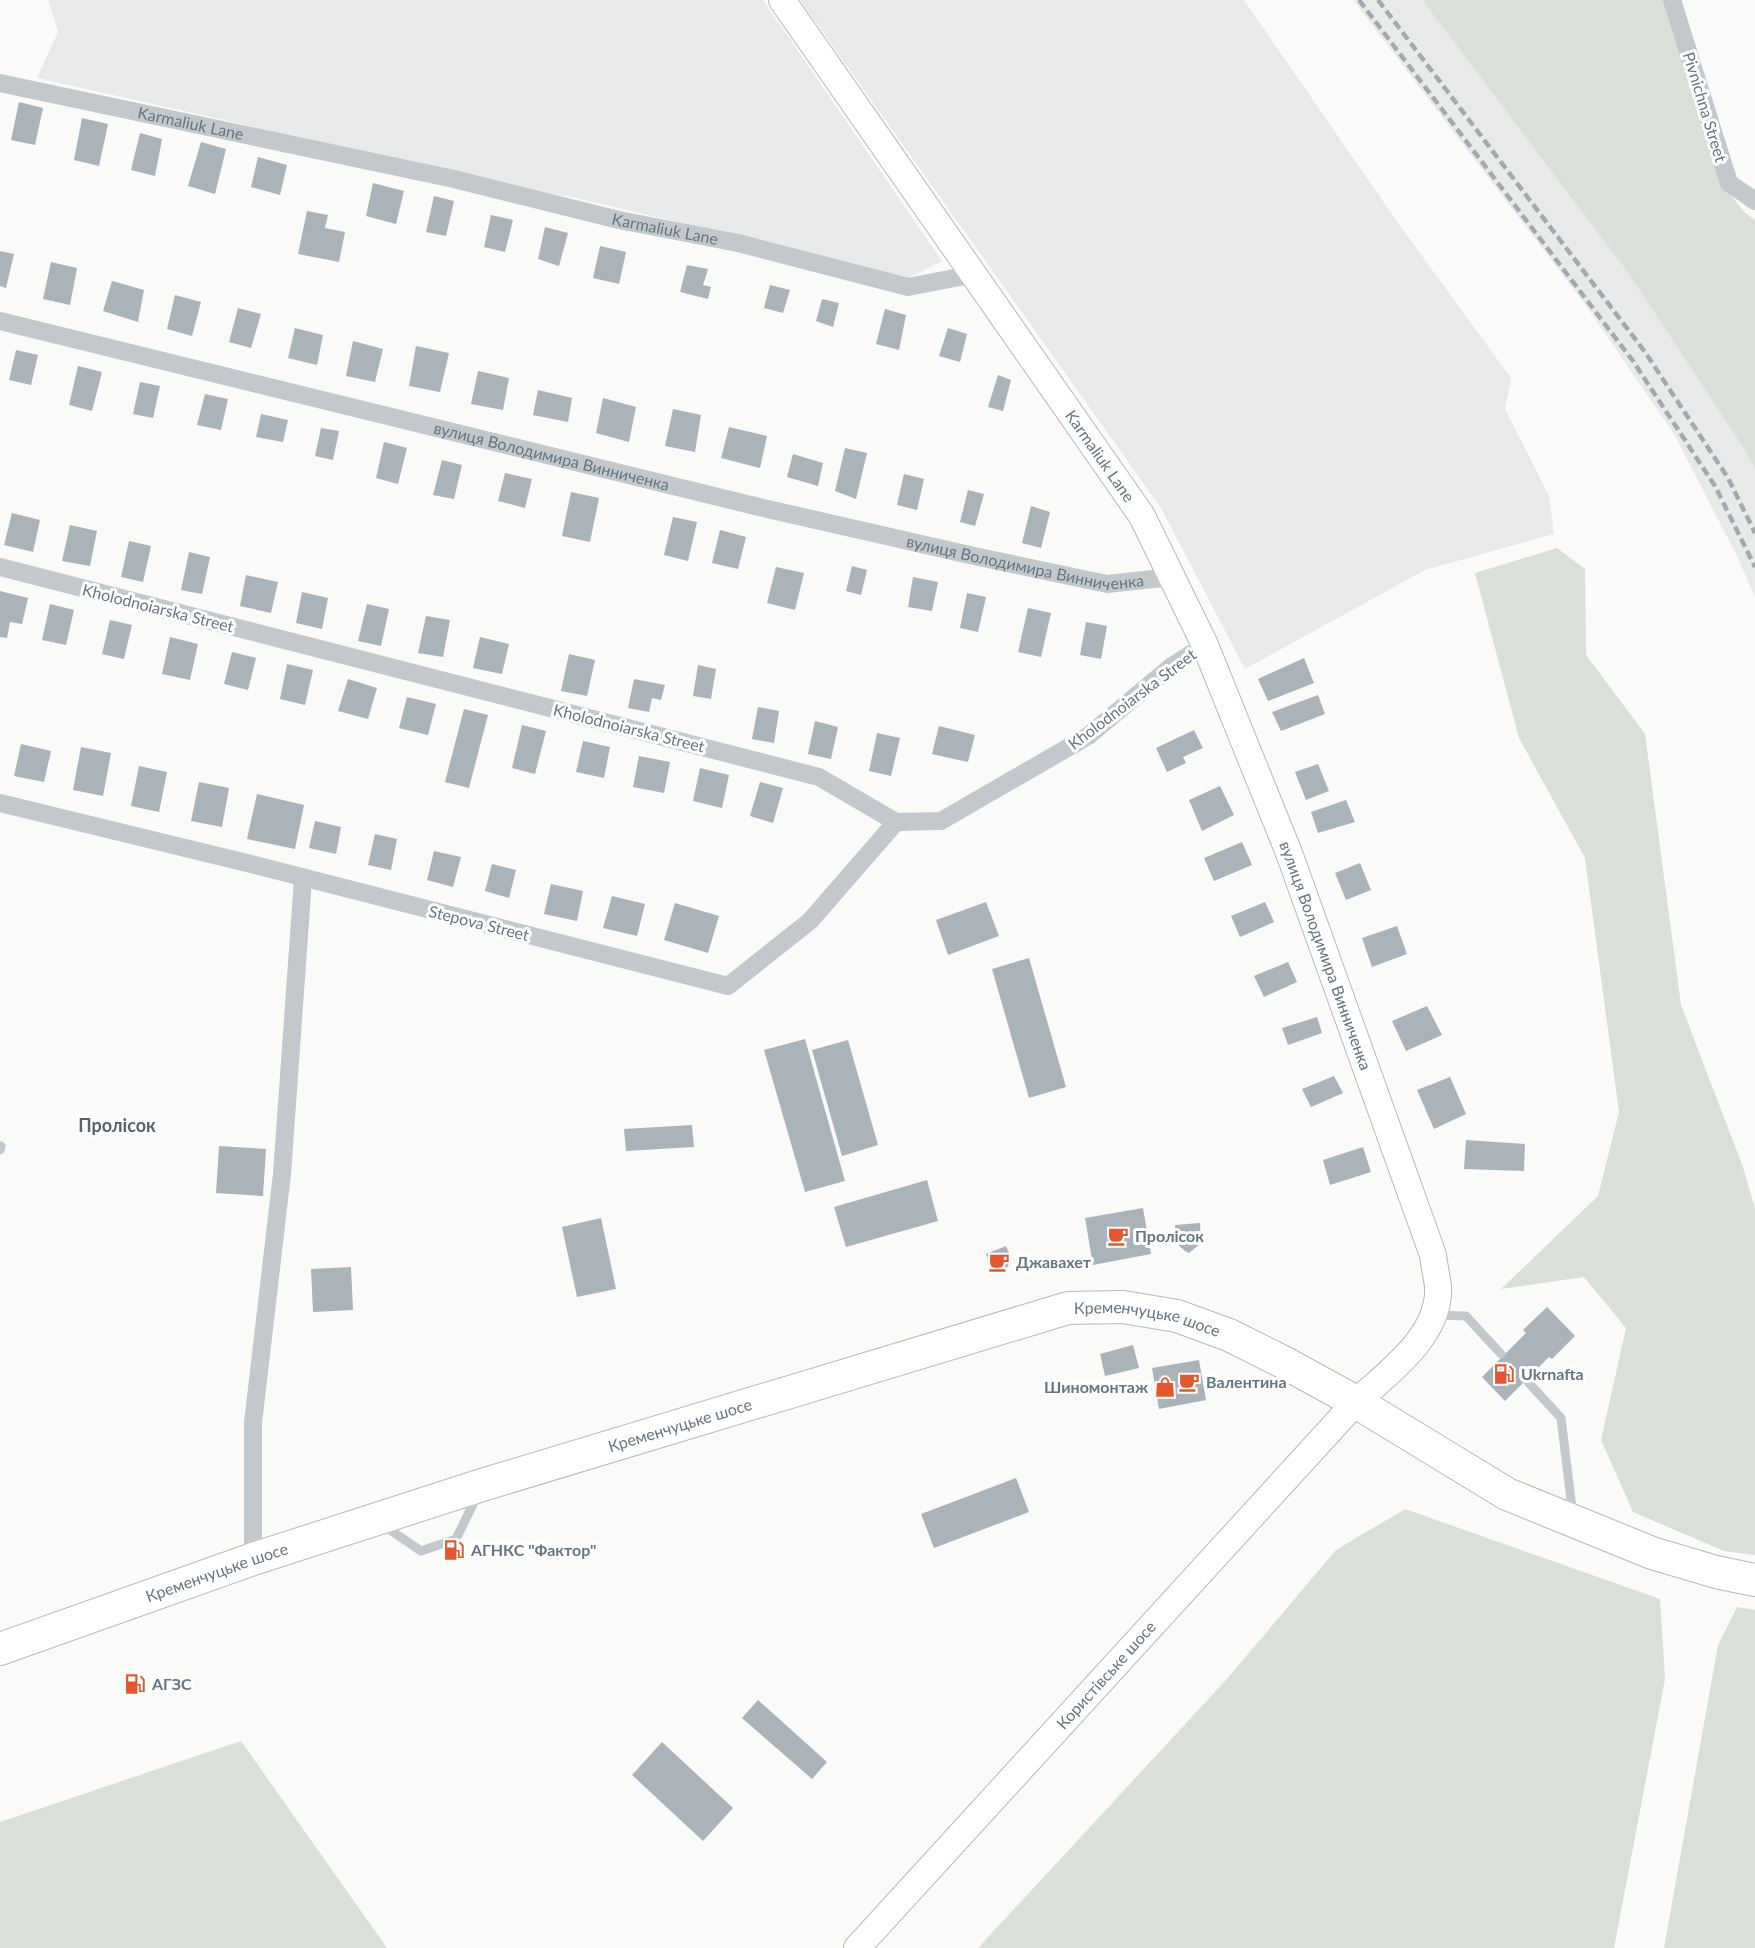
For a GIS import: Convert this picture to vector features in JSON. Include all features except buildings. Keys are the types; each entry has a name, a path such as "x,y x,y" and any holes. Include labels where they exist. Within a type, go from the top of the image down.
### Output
{"highway":[{"name":"Кременчуцьке шосе","path":"0,1648 253,1559 482,1485 1068,1308 1123,1307 1177,1316 1229,1335 1356,1402 1507,1494 1652,1553 1716,1572 1755,1580"}],"street":[{"path":"782,0 975,274"},
{"name":"Pivnichna Street","path":"1672,0 1729,183 1755,201"},
{"name":"Karmaliuk Lane","path":"0,83 454,179 619,220 738,243 908,287 975,274 1142,516 1172,577"},
{"name":"вулиця Володимира Винниченка","path":"0,321 748,505 974,556 1107,584 1172,577 1205,645 1289,853 1433,1255 1438,1289 1433,1315 1425,1334 1394,1368 1356,1402"},
{"name":"Kholodnoiarska Street","path":"0,567 819,777 896,822 941,821 1088,736 1172,666 1205,645"},
{"name":"Stepova Street","path":"0,803 247,863 728,987 810,921 896,822"},
{"path":"253,1559 253,1423 282,1174 303,879"},
{"name":"Користівське шосе","path":"857,1948 1356,1402"}],"lane":[{"path":"1433,1315 1466,1316 1501,1354"},
{"path":"1528,1382 1561,1418 1573,1521"},
{"path":"376,1521 421,1551 430,1548 456,1539 482,1485"}],"shaded area":[{"path":"48,0 763,0 942,261 906,279 572,197 524,190 380,158 37,78 58,32"},
{"path":"800,0 1244,0 1398,223 1511,378 1505,409 1549,496 1554,534 1425,570 1245,669 1161,508"},
{"path":"1353,0 1422,0 1629,274 1755,469 1755,598 1738,558 1674,434 1584,303"},
{"path":"1422,0 1666,0 1724,186 1744,212 1755,220 1755,469 1629,274"},
{"path":"1557,548 1585,569 1586,655 1645,734 1681,1005 1743,1167 1755,1209 1755,1555 1724,1551 1633,1512 1601,1440 1626,1328 1584,1277 1501,1289 1598,1196 1619,1112 1585,858 1519,738 1475,573"},
{"path":"1405,1509 1660,1599 1665,1679 1614,1948 978,1948 1226,1680 1336,1550"},
{"path":"1737,1607 1755,1610 1755,1948 1664,1948 1718,1645"},
{"path":"241,1741 387,1948 0,1948 0,1822"}],"railway":[{"path":"1359,0 1633,361 1715,486 1755,567"},
{"path":"1378,0 1645,352 1728,478 1755,533"}],"place":[{"name":"Пролісок","path":"1118,1236"},
{"name":"Джавахет","path":"999,1262"},
{"name":"Ukrnafta","path":"1504,1374"},
{"name":"Валентина","path":"1189,1382"},
{"name":"Шиномонтаж","path":"1165,1387"},
{"name":"АГНКС \"Фактор\"","path":"454,1550"},
{"name":"АГЗС","path":"135,1684"}],"district":[{"name":"Пролісок","path":"117,1126"}]}
